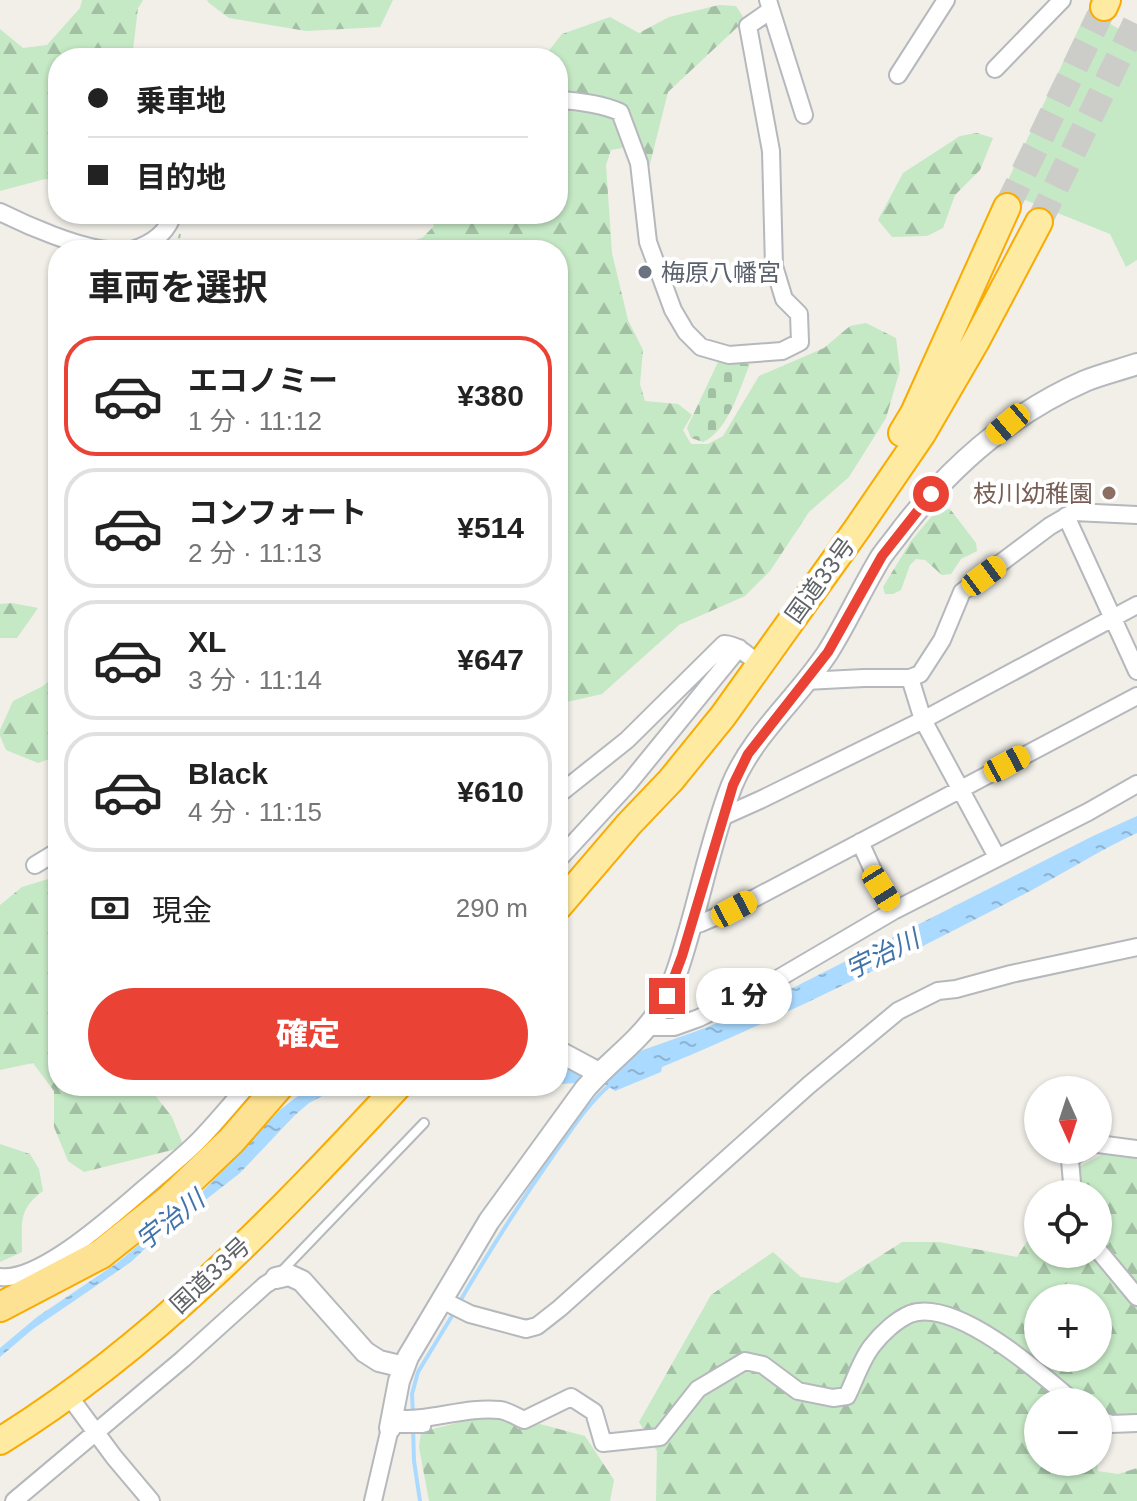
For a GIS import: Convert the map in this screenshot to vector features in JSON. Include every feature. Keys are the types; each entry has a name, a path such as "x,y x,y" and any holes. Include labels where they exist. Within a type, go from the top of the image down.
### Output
{"highway":[{"path":"760,665 914,413 1007,207"},
{"name":"国道33号","path":"568,895 671,780 723,716 922,434 983,354 1045,225"},
{"path":"0,1307 101,1254 170,1199 231,1141 270,1096"},
{"name":"国道33号","path":"0,1441 69,1396 203,1283 308,1183 389,1096"}],"street":[{"path":"898,75 946,0"},
{"path":"995,69 1062,0"},
{"path":"568,101 620,112 639,163 648,242 673,310 686,332 701,347 729,355 782,351 800,342 799,314 784,299 774,266 771,151 748,26 770,5 804,115"},
{"path":"0,212 69,240"},
{"path":"153,240 170,224"},
{"path":"373,1501 410,1423 404,1367 413,1348 456,1307 497,1210 566,1113 599,1073 657,1014 674,980 722,817 748,754 828,652 882,556 943,481 1008,424 1036,407 1087,381 1137,364"},
{"path":"805,681 910,678 920,674 942,640 962,592 1074,512 1137,515"},
{"path":"1066,516 1137,671"},
{"path":"722,817 923,720 1137,605"},
{"path":"568,787 627,740 724,644 739,648 760,665"},
{"path":"568,849 629,783 739,648"},
{"path":"910,678 923,720 997,857"},
{"path":"691,926 734,909 1137,696"},
{"path":"647,1027 674,1027 699,1018 774,981 895,910 1137,784"},
{"path":"860,842 895,910"},
{"path":"35,865 48,857"},
{"path":"456,1307 526,1329 537,1326 809,1085 898,1011 938,991 1137,947"},
{"path":"568,1056 599,1073"},
{"path":"0,1277 26,1273 97,1229 200,1139 238,1096"},
{"path":"1112,1146 1137,1149"},
{"path":"1112,1267 1137,1297"},
{"path":"14,1501 276,1278 289,1275 302,1281 365,1352 379,1361 404,1367"},
{"path":"410,1423 462,1412 503,1410 524,1420 571,1397 594,1412 603,1443 660,1437 698,1389 745,1361 763,1365 798,1391 833,1398 847,1396 871,1347 888,1329 911,1314 938,1312 980,1330 1035,1367 1058,1388"},
{"path":"69,1396 151,1501"},
{"path":"1112,1424 1137,1423"}],"lane":[{"path":"276,1278 424,1123"}],"green space":[{"path":"82,0 143,0 138,8 133,48 48,48 48,179 0,191 0,29 23,48 47,45 80,8"},
{"path":"207,0 393,0 380,27 306,31 229,18"},
{"path":"719,5 736,6 745,20 668,92 647,176 628,147 611,150 606,165 612,253 628,320 643,350 640,384 645,401 678,404 692,415 683,430 691,444 708,444 723,436 759,376 824,348 850,326 866,323 896,338 900,370 886,418 849,477 809,512 770,571 745,596 679,625 602,694 568,702 568,240 415,240 422,238 433,224 568,224 568,48 551,48 562,34 610,17 639,33 669,17"},
{"path":"1087,11 1137,39 1137,260 1126,267 1110,234 1003,191"},
{"path":"977,133 993,138 980,170 955,195 943,228 927,236 892,237 878,220 903,173 960,136"},
{"path":"718,362 750,364 726,419 703,442 691,438 687,428"},
{"path":"950,509 976,543 977,551 961,559 951,574 942,575 925,560 916,559 910,565 901,590 885,594 883,587 911,541 937,510"},
{"path":"0,604 38,608 17,638 0,638"},
{"path":"48,682 48,760 38,763 6,750 0,730 13,701"},
{"path":"48,879 48,1083 33,1063 0,1070 0,905 22,887"},
{"path":"54,1096 156,1096 172,1117 184,1147 84,1172 68,1161 54,1127"},
{"path":"0,1144 30,1154 39,1169 43,1191 25,1211 22,1252 0,1262"},
{"path":"1137,1144 1137,1426 1112,1427 1112,1388 1024,1388 1024,1476 1112,1476 1112,1473 1137,1468 1137,1501 656,1501 657,1451 639,1422 711,1295 773,1252 801,1277 838,1283 902,1242 939,1242 1017,1257 1024,1246 1024,1268 1112,1268 1112,1180 1065,1180 1071,1171 1084,1164 1112,1164 1112,1150"},
{"path":"504,1411 518,1429 540,1424 585,1436 614,1480 610,1501 429,1501 419,1447 421,1432"}],"water":[{"name":"宇治川","path":"1137,816 1137,833 1030,891 848,983 662,1067 661,1072 615,1091 601,1082 568,1084 568,1063 640,1051 747,1011"},
{"name":"宇治川","path":"298,1096 322,1096 295,1115 240,1173 154,1240 131,1262 33,1329 0,1357 0,1348 37,1317 117,1263 202,1192 281,1109"}],"waterway":[{"path":"459,1303 556,1151 588,1107 611,1084"},
{"path":"413,1415 412,1394 418,1372 455,1311"},
{"path":"413,1428 420,1501"}],"tunnel":[{"path":"1007,207 1104,7"},
{"path":"1039,222 1137,20"}],"place":[{"name":"梅原八幡宮","path":"645,272"},
{"name":"枝川幼稚園","path":"1109,493"}],"route":[{"path":"667,996 682,956 722,817 748,754 828,652 882,556 931,494"}]}
